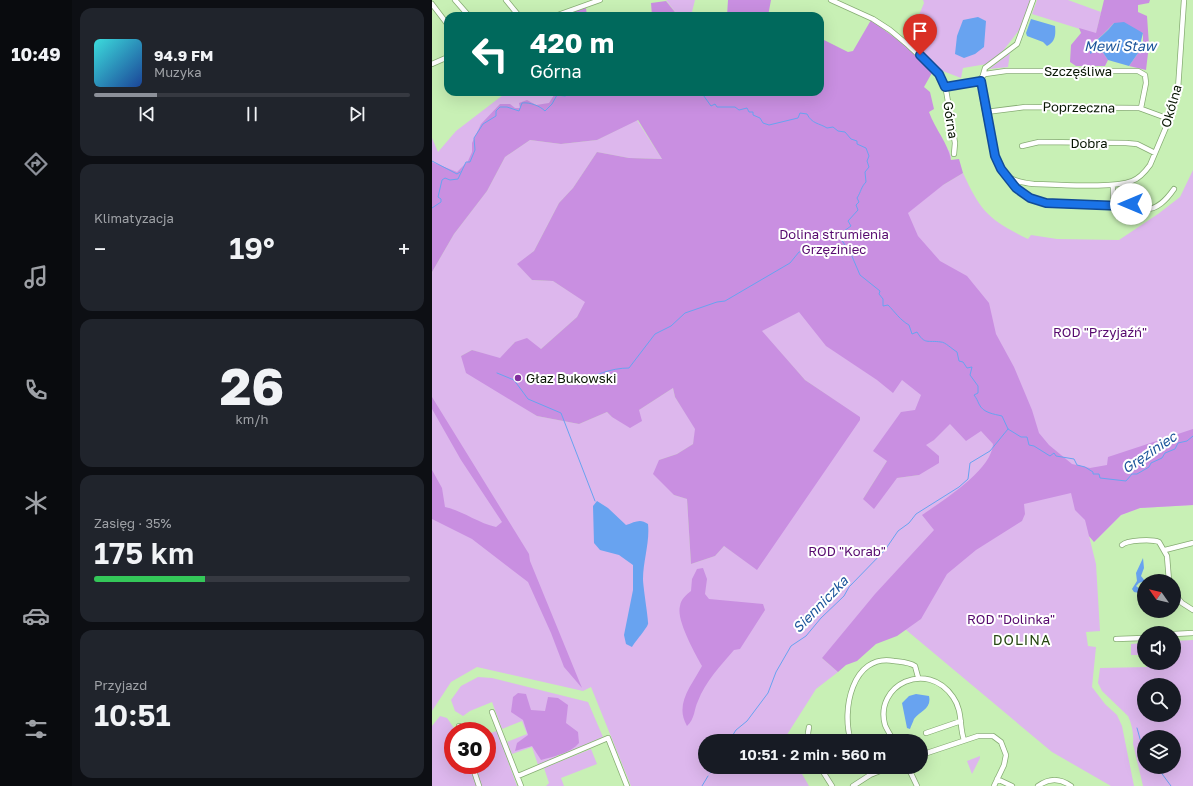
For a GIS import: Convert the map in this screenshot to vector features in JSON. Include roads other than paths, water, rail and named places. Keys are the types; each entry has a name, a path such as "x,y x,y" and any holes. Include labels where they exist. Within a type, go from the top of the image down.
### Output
{"street":[{"path":"455,0 466,12"},
{"path":"506,0 516,12"},
{"path":"566,12 600,0"},
{"name":"Górna","path":"831,0 873,19 896,34 934,69 945,87 955,143 954,154"},
{"path":"1033,0 1018,44 985,68 981,81 995,156 1004,173 1020,192 1042,202 1055,204 1113,204 1122,206 1131,204 1140,209 1151,208 1163,202 1174,189"},
{"name":"Okólna","path":"1004,173 1016,180 1029,183 1113,185 1129,182 1140,176 1148,169 1169,119 1178,89 1184,0"},
{"path":"432,4 444,20"},
{"path":"432,64 444,59"},
{"name":"Szczęśliwa","path":"983,75 1006,71 1138,71 1145,75 1146,80 1141,108"},
{"name":"Górna","path":"945,87 981,81"},
{"name":"Poprzeczna","path":"986,112 1033,106 1141,108 1169,119"},
{"name":"Dobra","path":"1022,146 1039,142 1126,143 1137,144 1155,152"},
{"path":"1113,185 1113,204"},
{"path":"1122,545 1126,542 1150,540 1161,544 1165,550 1168,560 1169,574"},
{"path":"1165,550 1193,543"},
{"path":"1181,602 1193,610"},
{"path":"1181,634 1193,633"},
{"path":"1116,639 1137,638"},
{"path":"850,734 847,721 847,701 853,685 866,668 879,660 905,662 914,666 918,677"},
{"path":"890,734 885,725 884,712 886,703 898,686 918,677 936,680 949,691 959,706 964,740"},
{"path":"492,712 521,786"},
{"path":"926,733 961,721"},
{"path":"808,734 809,727"},
{"path":"928,753 964,740 985,735 993,736 1001,742 1006,758 994,786"},
{"path":"518,776 608,738 627,786"},
{"path":"475,774 479,786"},
{"path":"824,774 832,786"},
{"path":"911,774 917,786"},
{"path":"853,786 870,775"},
{"path":"997,779 1012,786"},
{"path":"1038,786 1053,780 1062,781 1071,786"}],"water":[{"path":"978,17 986,21 984,47 975,54 964,58 955,54 957,36 963,20"},
{"path":"1031,19 1055,26 1054,38 1050,44 1047,46 1043,42 1027,36 1026,33"},
{"name":"Mewi Staw","path":"1124,22 1143,33 1141,41 1143,46 1129,66 1108,60 1102,51 1096,51 1090,54 1090,46 1114,23"},
{"path":"597,501 608,508 626,525 640,521 648,524 648,538 643,579 648,624 646,629 632,647 626,644 624,635 633,590 633,565 619,555 600,550 594,543 593,506"},
{"path":"1143,558 1144,568 1142,574 1137,574 1137,581 1136,573"},
{"path":"1137,581 1137,593 1134,592 1132,589"},
{"path":"916,694 929,696 929,704 916,716 910,729 907,728 902,703 909,696"}],"waterway":[{"name":"Gręziniec","path":"432,208 441,202 441,199 438,197 442,180 445,178 450,180 458,179 466,162 470,162 475,150 474,138 483,124 496,116 496,111 500,107 507,107 519,111 522,103 528,103 538,106 545,111 552,104 556,96"},
{"name":"Gręziniec","path":"704,96 711,106 715,104 717,107 735,107 739,110 747,108 749,112 753,112 753,115 760,118 763,123 769,125 798,118 800,113 807,114 811,120 816,123 827,128 833,127 838,131 845,132 851,139 857,141 857,144 866,148 869,156 867,161 869,167 865,172 866,182 857,198 859,202 856,205 858,210 848,221 851,226 844,231 841,239 851,254 860,275 880,291 879,294 883,299 883,306 888,305 909,325 912,334 917,332 924,340 944,343 957,352 959,361 963,362 967,368 972,367 970,375 978,386 978,393 974,395 981,407 989,413 1002,416 1008,429 1021,437 1027,437 1029,445 1034,446 1050,456 1054,453 1056,456 1074,459 1077,465 1085,467 1093,472 1093,474 1099,474 1100,478 1126,481 1132,474 1137,474 1149,467 1151,463 1162,458 1165,453 1175,449 1178,443 1187,441 1193,436"},
{"path":"432,161 457,174 460,172"},
{"path":"578,384 603,373 616,369 629,368 655,334 671,326 685,313 717,302 725,301 790,263 799,252 808,250 810,246 830,247 844,250 850,254"},
{"path":"497,373 514,380 528,399 561,413 595,501"},
{"name":"Sienniczka","path":"733,734 747,721 768,693 776,672 791,646 806,636 821,618 844,596 849,587 885,550 898,531 909,523 916,514 959,487 968,479 970,463 990,451 1008,429"},
{"path":"1162,774 1171,786"},
{"name":"Sienniczka","path":"702,786 708,776"}],"place":[{"name":"Głaz Bukowski","path":"518,378"}],"district":[{"name":"DOLINA","path":"1022,639"}],"park label":[{"name":"Dolina strumienia Grzęziniec","path":"834,242"},
{"name":"ROD \"Przyjaźń\"","path":"1100,332"},
{"name":"ROD \"Korab\"","path":"847,551"},
{"name":"ROD \"Dolinka\"","path":"1011,619"}]}
